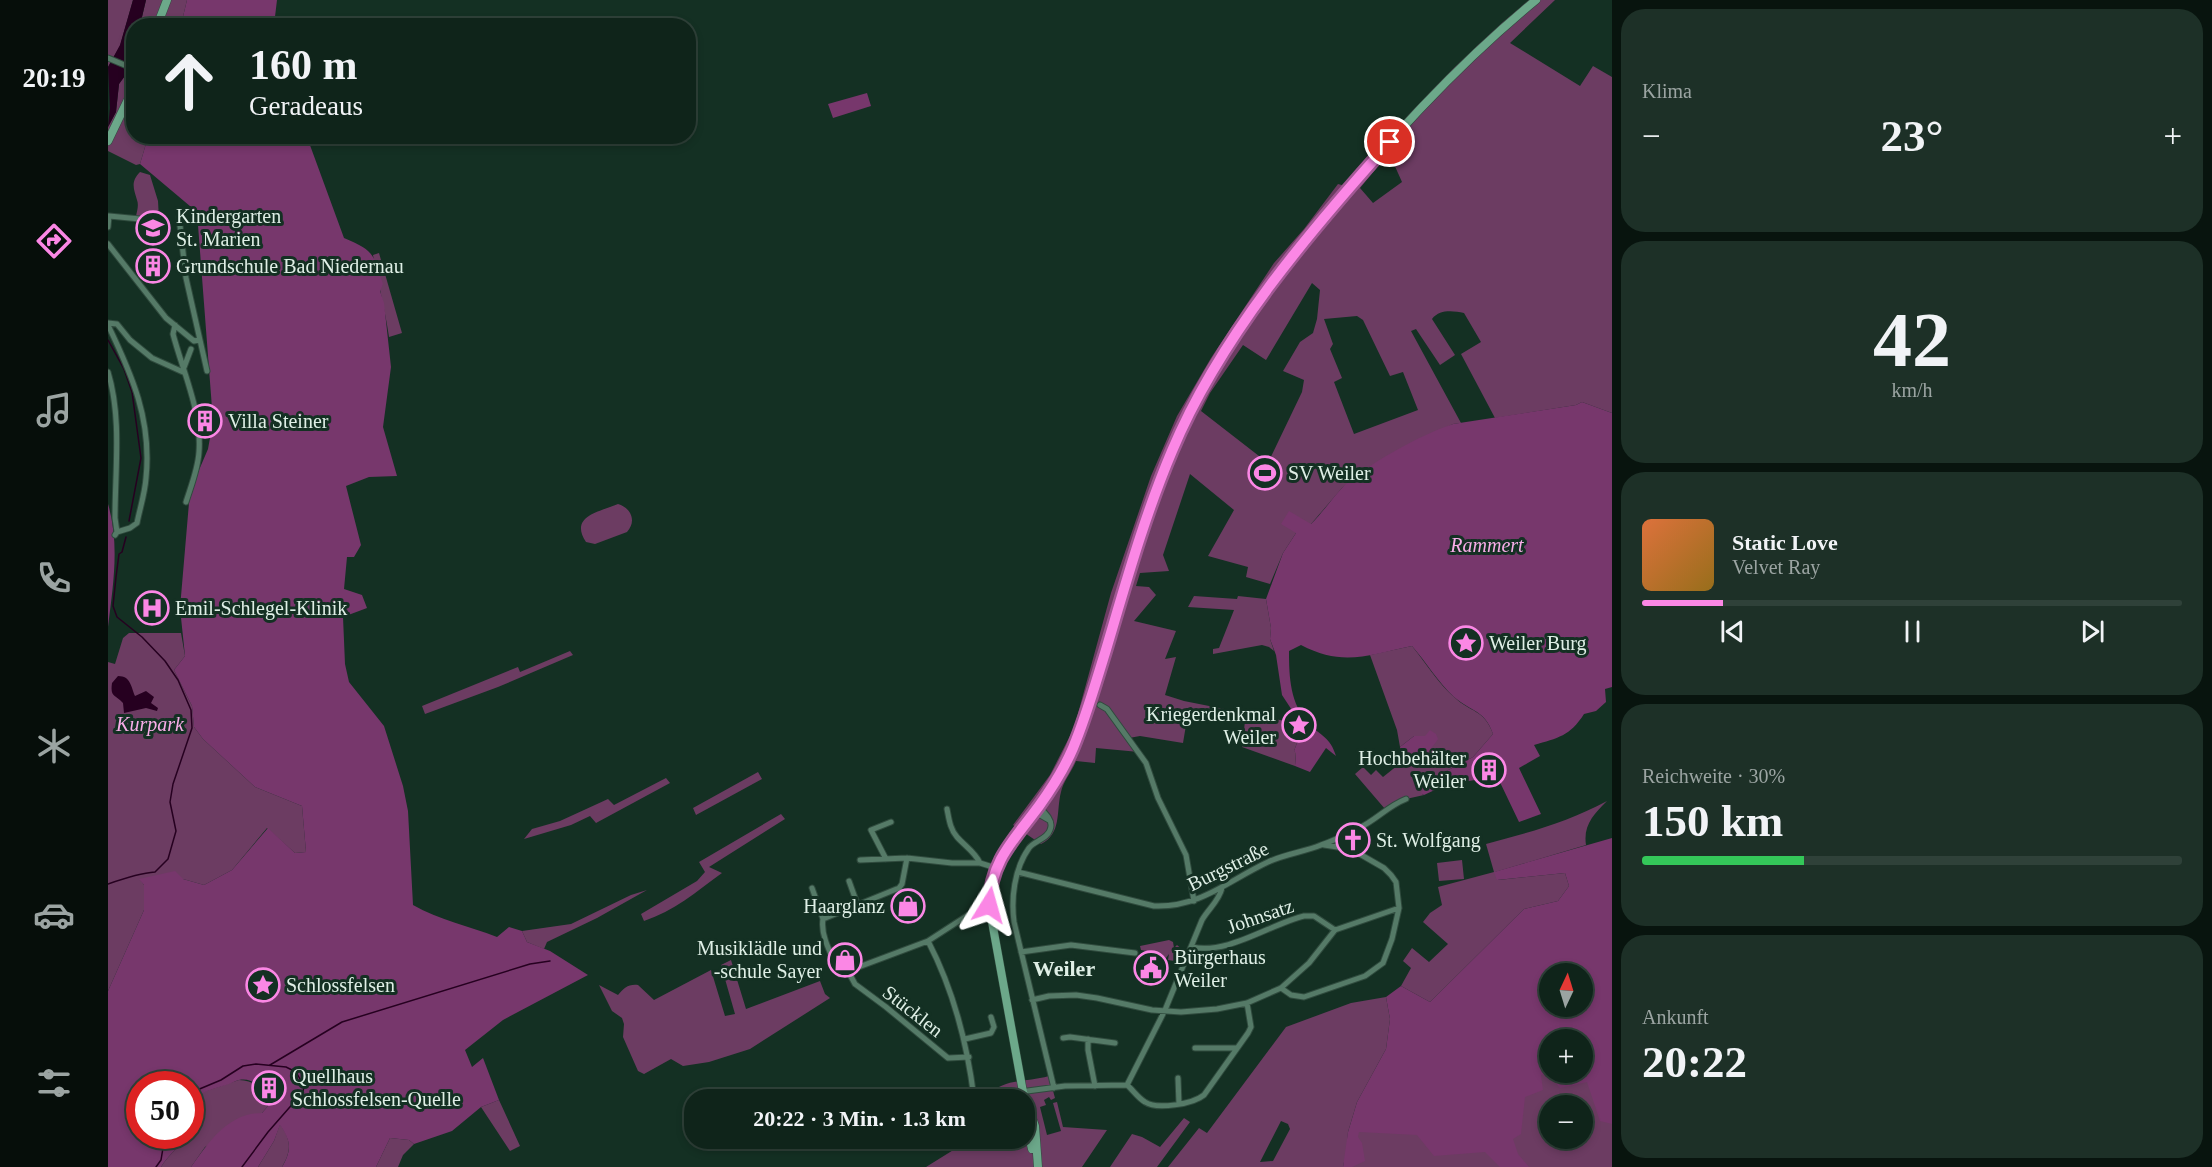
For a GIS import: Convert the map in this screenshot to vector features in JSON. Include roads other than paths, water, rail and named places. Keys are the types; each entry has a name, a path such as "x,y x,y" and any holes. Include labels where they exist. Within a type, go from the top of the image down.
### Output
{"main road":[{"path":"160,18 167,0"},
{"path":"1022,1089 989,905 990,888 996,867 1018,831 1058,778 1080,731 1163,474 1183,428 1217,365 1283,270 1348,189 1479,49 1536,0"},
{"path":"108,141 126,104"},
{"path":"1032,1149 1037,1167"}],"street":[{"path":"108,58 126,66"},
{"path":"108,228 109,216 161,221"},
{"path":"179,217 186,278 207,371"},
{"path":"108,244 166,318 195,341 199,340"},
{"path":"108,372 113,387 116,418 116,533 137,524 146,480 147,454 140,397 132,374 108,324 117,324 130,340 152,358 183,372"},
{"path":"175,325 173,334 194,405 200,451 186,502"},
{"path":"183,372 191,349"},
{"path":"108,415 116,418"},
{"path":"1100,705 1107,709 1146,763 1158,798 1188,863 1190,888 1194,901"},
{"name":"Burgstraße","path":"1018,872 1154,906 1170,907 1194,901 1222,888 1269,861 1322,845 1362,827 1385,809 1406,799"},
{"path":"947,808 951,827 956,836 980,863"},
{"path":"1036,809 1049,820 1051,827 1049,834 1038,839 1029,848 1018,872 1011,903 1054,1088"},
{"path":"886,859 871,830 891,822"},
{"path":"1281,988 1291,995 1304,997 1374,971 1383,963 1394,932 1399,908 1396,882 1384,868 1351,849 1322,845"},
{"path":"823,918 899,888 902,884 907,858"},
{"path":"860,860 907,858 952,863 980,863 996,867"},
{"path":"849,881 858,906"},
{"path":"812,888 823,918 824,935 840,974 928,941 979,908 989,905"},
{"path":"1127,1085 1165,1010 1202,920 1218,900 1222,888"},
{"path":"1032,1000 1049,996 1076,995 1152,1010 1181,1012 1246,1002 1281,988 1308,963 1335,930 1399,908"},
{"name":"Johnsatz","path":"1191,947 1206,948 1242,940 1304,916 1314,916 1335,930"},
{"path":"928,941 952,995 965,1039 973,1089"},
{"path":"1021,952 1071,945 1135,953"},
{"name":"Stücklen","path":"848,971 855,984 886,1006 948,1058 969,1057"},
{"path":"1035,1090 1127,1085 1144,1102 1152,1105 1190,1103 1204,1095 1251,1027 1246,1002"},
{"path":"965,1039 991,1033 994,1027 991,1017"},
{"path":"1063,1038 1115,1043"},
{"path":"1088,1039 1095,1086"},
{"path":"1195,1048 1237,1048"},
{"path":"1178,1078 1179,1104"}],"waterway":[{"path":"108,340 124,369 132,392 141,458 129,521"},
{"path":"108,884 155,872 168,859 176,831 170,802 173,784 192,728 191,710 178,680 165,661 142,637 117,617 113,606 119,554 122,552 126,537"},
{"path":"270,1065 342,1022 530,964 550,961"},
{"path":"204,1087 221,1080 243,1066 256,1064 286,1067 296,1072 304,1086 303,1092 268,1132 242,1167"},
{"path":"156,1167 161,1160 163,1149"}],"place":[{"name":"Kindergarten St. Marien","path":"153,228"},
{"name":"Grundschule Bad Niedernau","path":"153,266"},
{"name":"Villa Steiner","path":"205,421"},
{"name":"SV Weiler","path":"1265,473"},
{"name":"Emil-Schlegel-Klinik","path":"152,608"},
{"name":"Weiler Burg","path":"1466,643"},
{"name":"Kriegerdenkmal Weiler","path":"1299,725"},
{"name":"Hochbehälter Weiler","path":"1489,770"},
{"name":"St. Wolfgang","path":"1353,840"},
{"name":"Haarglanz","path":"908,906"},
{"name":"Musiklädle und -schule Sayer","path":"845,960"},
{"name":"Bürgerhaus Weiler","path":"1151,968"},
{"name":"Schlossfelsen","path":"263,985"},
{"name":"Quellhaus Schlossfelsen-Quelle","path":"269,1088"}],"district":[{"name":"Weiler","path":"1064,968"}],"park label":[{"name":"Rammert","path":"1487,545"},
{"name":"Kurpark","path":"150,724"}]}
